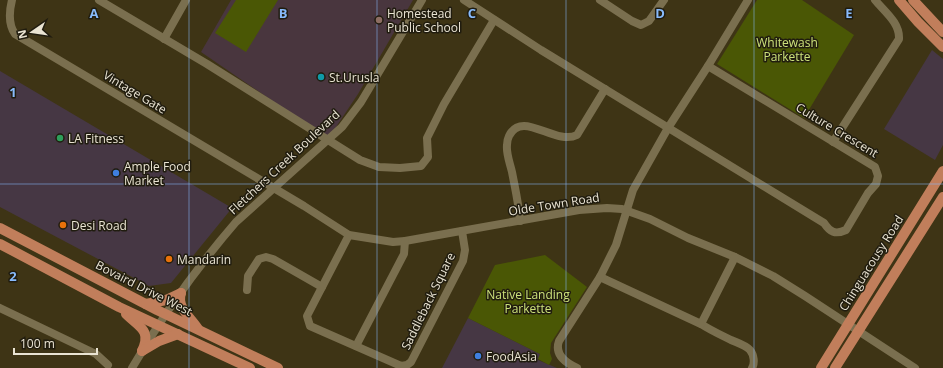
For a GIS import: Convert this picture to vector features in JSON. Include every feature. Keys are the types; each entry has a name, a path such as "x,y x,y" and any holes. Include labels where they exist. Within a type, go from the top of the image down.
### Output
{"main road":[{"path":"899,0 943,47"},
{"path":"913,0 943,32"},
{"name":"Chinguacousy Road","path":"821,368 943,171"},
{"path":"835,368 860,331 943,197"},
{"name":"Bovaird Drive West","path":"0,228 199,331 278,368"},
{"path":"0,244 119,306 250,368"},
{"path":"146,304 166,300 181,293"},
{"path":"181,293 180,300 184,310 199,331"},
{"path":"119,306 138,324 146,335 146,343 142,351"},
{"path":"142,351 159,341 178,334"}],"street":[{"name":"Vintage Gate","path":"12,0 10,26 15,34 273,189"},
{"path":"99,0 360,160 379,167 400,168 421,166 428,157 427,138 444,104 494,20"},
{"path":"164,39 186,0"},
{"name":"Fletchers Creek Boulevard","path":"132,368 166,314 236,222 342,127 361,102 422,0"},
{"path":"464,0 541,50 668,128"},
{"path":"600,0 632,21 641,25 649,21 664,0"},
{"path":"577,368 562,359 559,354 558,344 600,277 616,245 633,190 668,128 748,0"},
{"path":"833,142 899,39 897,25 875,0"},
{"name":"Culture Crescent","path":"668,128 824,223 829,230 834,233 840,233 846,230 868,193 876,184 878,176 875,167 871,163 866,162 708,66"},
{"path":"520,221 519,208 506,144 513,130 518,126 524,125 562,138 571,138 576,135 605,89"},
{"name":"Olde Town Road","path":"273,189 304,206 349,235 393,242 585,209 607,208 627,211 650,219 688,238 735,257 773,276 915,368"},
{"name":"Saddleback Square","path":"349,235 307,316 310,326 401,366 407,365 411,362 462,261 465,250 462,231"},
{"path":"356,346 404,254 405,241"},
{"path":"247,290 248,276 259,259 266,257 273,259 322,287"},
{"path":"700,324 735,257"},
{"path":"600,277 746,347 751,351 753,356 754,361 752,368"},
{"path":"0,308 96,354 108,365"}],"shaded area":[{"path":"231,0 413,0 358,94 328,139 201,52"},
{"path":"932,50 943,59 943,145 935,160 884,129"},
{"path":"0,71 232,208 171,283 149,286 0,207"},
{"path":"468,318 540,354 538,360 557,368 442,368"}],"green space":[{"path":"236,0 278,0 246,52 215,33"},
{"name":"Whitewash Parkette","path":"757,0 802,0 854,35 804,118 717,64"},
{"name":"Native Landing Parkette","path":"545,255 587,287 551,343 550,353 552,359 549,365 538,359 540,354 468,318 495,265"}],"place":[{"name":"Homestead Public School","path":"379,20"},
{"name":"St.Urusla","path":"321,77"},
{"name":"LA Fitness","path":"60,138"},
{"name":"Ample Food Market","path":"116,173"},
{"name":"Desi Road","path":"63,225"},
{"name":"Mandarin","path":"169,259"},
{"name":"FoodAsia","path":"478,356"}]}
